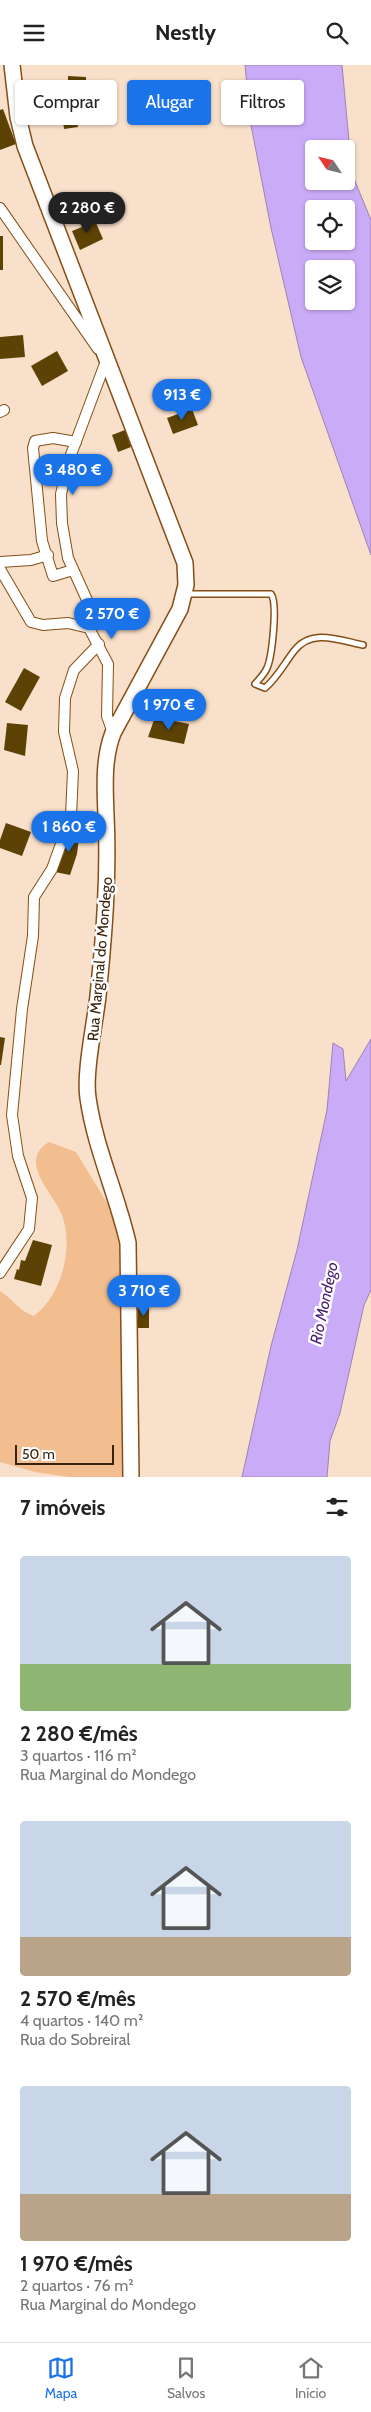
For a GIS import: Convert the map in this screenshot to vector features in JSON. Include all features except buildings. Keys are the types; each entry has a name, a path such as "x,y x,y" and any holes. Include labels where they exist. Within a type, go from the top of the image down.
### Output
{"main road":[{"name":"Rua Marginal do Mondego","path":"12,65 18,117 25,146 181,548 185,563 184,594 180,609 113,733 108,745 106,768 108,863 103,951 88,1096 94,1129 122,1214 128,1243 131,1477"}],"street":[{"path":"0,208 108,363 63,478 60,501 67,553 87,600 89,627 108,664 107,716 113,733"},
{"path":"73,570 53,575 42,541 33,446 35,441 41,438 76,442"},
{"path":"0,562 31,560 48,555"},
{"path":"0,569 31,622 43,625 68,623 89,627"},
{"path":"0,1273 29,1229 32,1198 18,1156 12,1115 22,1009 33,936 34,897 52,869 71,816 73,771 64,732 65,698 74,670 99,644"}],"lane":[{"path":"184,594 271,594 274,602 270,654 265,673 255,684 260,688 265,688 272,682 294,650 302,643 315,637 363,645"}],"shaded area":[{"path":"49,1142 76,1152 118,1221 127,1477 69,1477 35,1472 0,1462 0,1291 25,1312 34,1316 52,1296 63,1270 66,1255 67,1241 62,1215 45,1187 37,1168 36,1159 40,1150"}],"water":[{"path":"245,65 342,65 349,140 305,140 305,190 355,190 355,181 371,220 371,555 301,357 271,228 251,125 304,125 304,80 246,80"},
{"name":"Rio Mondego","path":"371,1039 371,1290 364,1305 340,1413 330,1441 327,1477 242,1477 271,1346 297,1250 327,1110 333,1043 343,1049 346,1081"}]}
